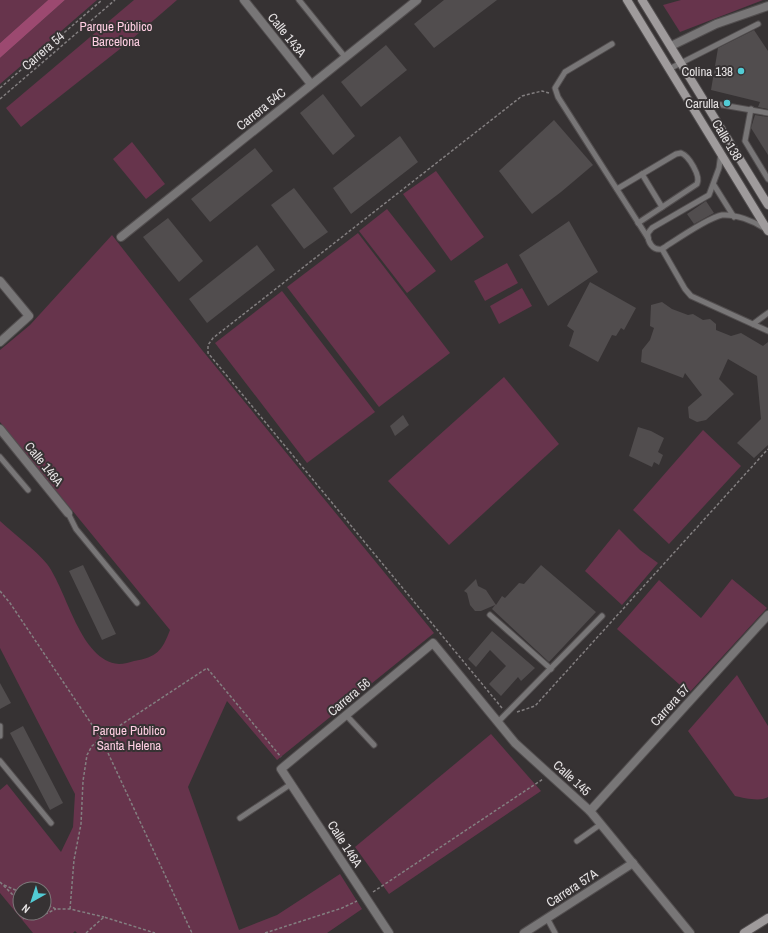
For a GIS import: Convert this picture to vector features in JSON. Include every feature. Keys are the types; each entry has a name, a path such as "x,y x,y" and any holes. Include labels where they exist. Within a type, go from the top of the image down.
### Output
{"main road":[{"name":"Calle 138","path":"627,0 767,230"},
{"name":"Calle 138","path":"642,0 768,205"},
{"path":"744,933 768,918"}],"street":[{"name":"Calle 143A","path":"244,0 311,84"},
{"name":"Carrera 54C","path":"121,237 417,0"},
{"path":"671,46 716,24 768,6"},
{"path":"0,281 29,316 0,342"},
{"name":"Calle 146A","path":"0,429 68,513"},
{"name":"Carrera 57","path":"590,811 768,615"},
{"name":"Calle 145","path":"433,643 515,743 590,811 690,933"},
{"name":"Carrera 56","path":"284,766 433,643"},
{"name":"Calle 146A","path":"284,766 291,784 389,933"},
{"name":"Carrera 57A","path":"524,933 633,863"}],"lane":[{"path":"299,0 345,57"},
{"path":"669,69 758,24"},
{"path":"612,44 565,72 555,88 558,97 654,248 662,249 717,217 734,216 754,222 767,230"},
{"path":"705,102 768,112"},
{"path":"751,109 745,141 768,179"},
{"path":"617,189 676,154 681,153 686,156 698,176 698,182 638,223"},
{"path":"648,238 648,234 652,228 709,195 714,185 719,168 720,153"},
{"path":"642,174 662,207"},
{"path":"714,185 734,216"},
{"path":"662,249 685,289 691,296 768,331"},
{"path":"753,324 768,313"},
{"path":"0,457 28,490"},
{"path":"68,513 80,534 137,603"},
{"path":"490,614 551,669"},
{"path":"498,722 602,616"},
{"path":"346,715 374,745"},
{"path":"0,726 0,736"},
{"path":"0,761 51,823"},
{"path":"240,818 291,784"},
{"path":"577,841 601,824"},
{"path":"547,918 556,933"}],"path":[{"path":"0,88 102,0"},
{"name":"Carrera 54","path":"0,99 115,0"},
{"path":"558,97 542,91 522,96 219,333 208,346 208,353 501,708 509,712 521,712 535,706 768,449"},
{"path":"0,592 10,603 101,738 192,933"},
{"path":"70,909 74,860 81,824 83,781 87,755 92,746 101,738 207,668 284,766"},
{"path":"265,933 342,908 366,897 550,775"},
{"path":"0,882 12,894"},
{"path":"2,884 12,888"},
{"path":"52,907 56,909"},
{"path":"52,911 56,909 70,909 104,917 155,933"},
{"path":"86,933 104,917"}],"green space":[{"path":"0,0 48,0 0,43"},
{"path":"65,0 97,0 0,84 0,58"},
{"name":"Parque Público Barcelona","path":"134,0 177,0 125,45 21,127 6,108"},
{"path":"681,0 763,0 680,32 663,5"},
{"path":"132,142 165,184 146,199 113,159"},
{"path":"436,171 484,237 451,261 403,194"},
{"path":"387,209 436,271 407,293 359,231"},
{"path":"358,233 450,353 379,407 287,287"},
{"name":"Parque Público Santa Helena","path":"112,235 202,350 434,633 277,760 227,701 188,787 239,930 277,915 340,874 362,909 327,933 77,933 75,931 73,933 33,933 23,921 52,921 52,881 12,881 12,908 0,893 0,790 7,784 61,852 73,827 75,794 0,648 0,521 47,564 84,638 94,651 106,660 121,664 153,655 161,648 170,630 0,422 0,350 30,325"},
{"path":"507,263 518,283 485,301 474,281"},
{"path":"522,288 532,306 499,324 490,306"},
{"path":"282,291 375,412 307,463 215,343"},
{"path":"504,377 559,444 449,545 388,481"},
{"path":"703,430 741,466 669,544 633,510"},
{"path":"619,529 640,550 658,563 622,605 585,571"},
{"path":"732,579 767,608 689,693 617,629 659,580 701,618"},
{"path":"737,675 768,726 768,797 761,799 735,796 688,731"},
{"path":"491,734 541,791 389,894 355,847"}],"shaded area":[{"path":"48,0 65,0 0,58 0,43"}],"building":[{"path":"444,0 497,0 434,48 414,24"},
{"name":"Colina 138","path":"754,30 768,51 768,109 758,107 760,102 711,90 718,48"},
{"path":"386,45 407,70 361,107 341,82"},
{"path":"323,94 355,136 333,155 300,113"},
{"path":"755,115 768,117 768,155 751,128"},
{"path":"554,120 593,165 532,214 499,171"},
{"path":"400,136 418,162 351,214 333,188"},
{"path":"255,148 273,171 210,222 191,199"},
{"path":"294,188 328,232 304,249 271,205"},
{"path":"706,201 714,213 694,224 687,214"},
{"path":"168,218 203,261 179,282 143,237"},
{"path":"569,221 598,272 548,306 519,255"},
{"path":"257,245 275,270 207,323 189,299"},
{"path":"590,282 636,308 624,330 621,328 616,336 612,335 598,362 569,346 574,331 567,326"},
{"path":"662,302 672,309 688,315 693,314 703,320 710,319 716,324 716,330 731,336 741,333 763,346 768,342 768,445 754,458 737,443 761,419 757,376 728,359 719,379 734,394 706,420 697,422 689,418 688,407 702,395 685,373 683,378 641,362 642,350 650,340 654,328 650,326 651,305"},
{"path":"403,415 409,425 395,436 390,426"},
{"path":"638,427 651,431 664,438 658,452 663,455 659,465 654,462 652,467 629,456"},
{"path":"83,565 116,634 102,640 69,571"},
{"path":"541,565 596,612 549,662 492,609 495,605 481,611 475,611 470,605 467,593 464,591 476,579 478,586 486,590 496,605 502,596 505,598 519,583 524,584"},
{"path":"492,631 535,668 521,681 518,677 501,696 489,684 506,666 490,650 476,667 468,659"},
{"path":"0,683 11,703 0,709"},
{"path":"23,726 63,803 50,810 10,733"}],"place":[{"name":"Colina 138","path":"741,71"},
{"name":"Carulla","path":"727,103"}]}
